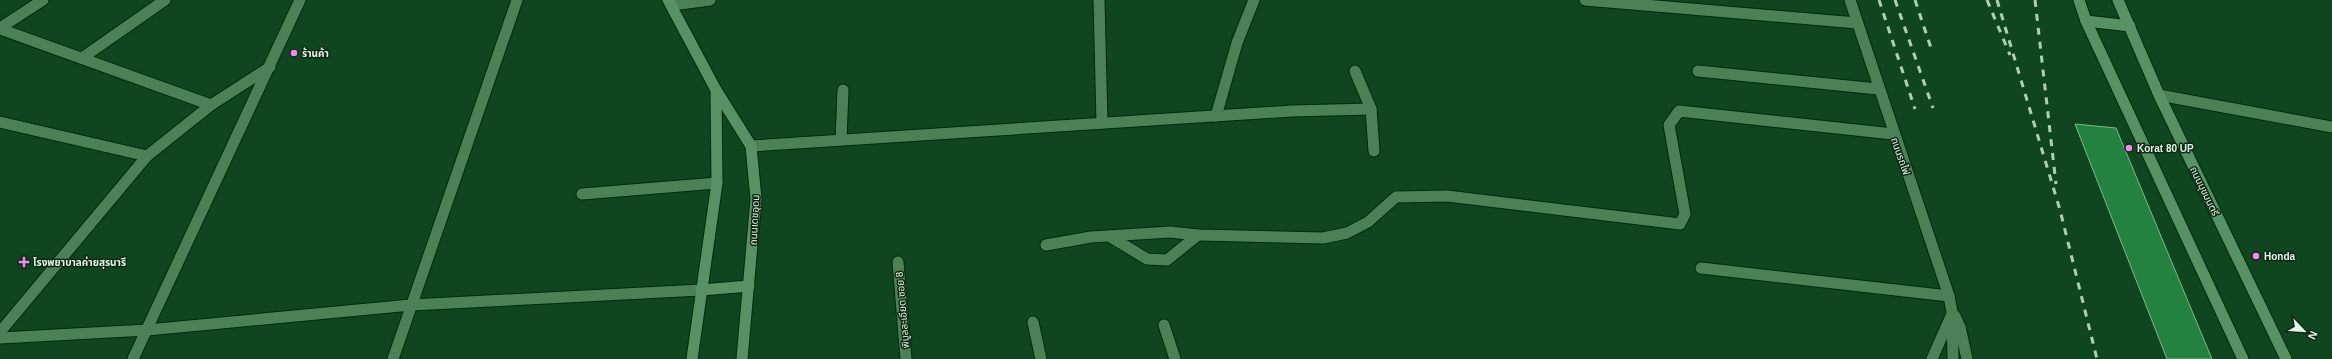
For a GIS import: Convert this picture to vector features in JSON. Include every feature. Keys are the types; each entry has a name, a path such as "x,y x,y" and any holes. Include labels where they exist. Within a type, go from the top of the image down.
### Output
{"main road":[{"path":"2079,0 2086,20 2243,359"},
{"name":"ถนนมุขมนตรี","path":"2118,0 2159,95 2286,359"},
{"name":"ถนนเดชอุดม","path":"670,2 716,90 750,146 756,199 742,359"},
{"path":"2086,20 2130,26"},
{"name":"ถนนเดชอุดม","path":"692,359 717,183 716,90"},
{"path":"701,290 749,286"}],"street":[{"path":"0,28 43,0"},
{"path":"82,58 165,0"},
{"path":"133,359 300,0"},
{"path":"393,359 517,0"},
{"path":"670,2 710,0"},
{"path":"1099,0 1102,123"},
{"path":"1216,116 1237,43 1254,0"},
{"path":"1584,0 1857,23"},
{"name":"ถนนรถไฟ","path":"1850,0 1893,134 1949,296 1952,312 1953,359"},
{"path":"0,28 211,105"},
{"path":"0,332 147,156 211,105 270,67"},
{"path":"1355,71 1371,109 1374,151"},
{"path":"1698,71 1878,89"},
{"path":"842,140 843,90"},
{"path":"2159,95 2332,127"},
{"path":"750,146 1216,116 1371,109"},
{"path":"1046,245 1109,236 1170,232 1198,235 1323,238 1348,233 1368,222 1396,197 1447,196 1680,224 1685,214 1669,125 1672,118 1679,111 1893,134"},
{"path":"0,122 147,156"},
{"path":"582,194 717,183"},
{"path":"1109,236 1147,259 1167,260 1198,235"},
{"name":"พิบูลละเอียด ซอย 8","path":"898,262 906,359"},
{"path":"1701,268 1949,296"},
{"path":"0,338 147,330 411,305 701,290"},
{"path":"1932,359 1952,312"},
{"name":"ถนนรถไฟ","path":"1952,312 1960,328 1967,359"},
{"path":"1033,322 1041,359"},
{"path":"1164,325 1175,359"}],"building":[{"path":"2075,124 2116,128 2212,359 2167,359"}],"railway":[{"path":"1879,0 1915,109"},
{"path":"1895,0 1933,108"},
{"path":"1915,0 1931,48"},
{"path":"1987,0 2010,55"},
{"path":"1997,0 2060,210 2097,359"},
{"path":"2035,0 2056,184"}],"place":[{"name":"ร้านค้า","path":"294,53"},
{"name":"Korat 80 UP","path":"2129,148"},
{"name":"Honda","path":"2256,256"},
{"name":"โรงพยาบาลค่ายสุรนารี","path":"24,262"}]}
